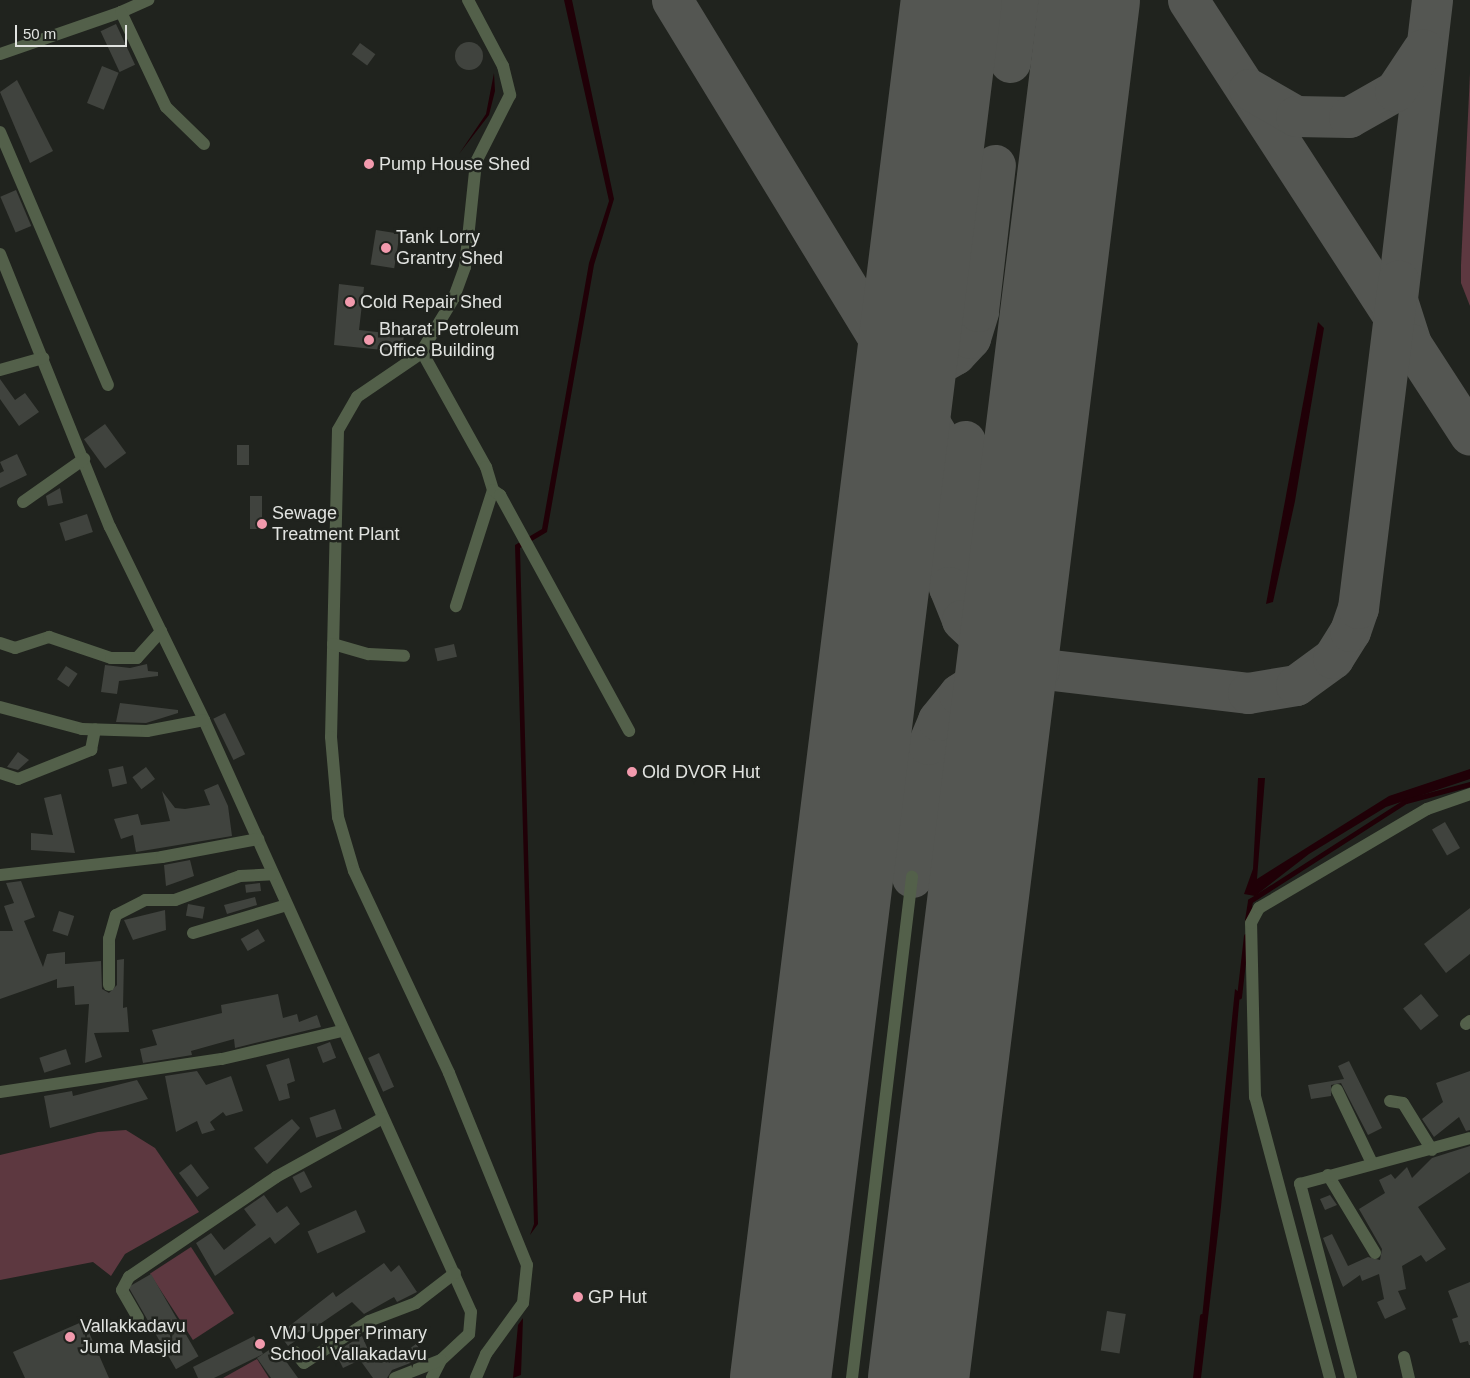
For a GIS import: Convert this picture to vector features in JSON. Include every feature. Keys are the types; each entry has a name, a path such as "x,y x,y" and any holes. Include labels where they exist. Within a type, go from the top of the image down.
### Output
{"street":[{"path":"110,0 118,12 166,107 204,144"},
{"path":"0,54 148,0"},
{"path":"468,0 503,66 510,95 476,162 460,287 422,352 357,397 338,430 331,760 344,842 463,1105 527,1265 523,1303 486,1354 476,1378"},
{"path":"0,132 108,385"},
{"path":"0,254 4,275 43,358 110,527 204,720 341,1031 455,1273 472,1324 469,1334 441,1360 432,1378"},
{"path":"422,352 486,467 492,490 456,606"},
{"path":"0,370 43,358"},
{"path":"23,502 84,459"},
{"path":"492,490 500,495 629,731"},
{"path":"0,643 15,648 49,637 111,658 137,658 161,631"},
{"path":"333,644 369,654 404,656"},
{"path":"0,707 95,729 147,731 204,720"},
{"path":"0,773 18,779 91,750 95,729"},
{"path":"1330,1378 1255,1097 1251,923 1259,908 1427,808 1470,794"},
{"path":"0,875 162,857 258,839"},
{"path":"109,985 109,939 116,915 145,900 175,900 240,876 273,874"},
{"path":"852,1378 912,877"},
{"path":"193,933 286,905"},
{"path":"0,1092 222,1059 341,1031"},
{"path":"1337,1090 1372,1163"},
{"path":"1390,1101 1403,1104 1432,1150"},
{"path":"138,1318 122,1290 129,1277 276,1177 383,1118"},
{"path":"1351,1378 1300,1184 1372,1163 1432,1150 1470,1138"},
{"path":"1328,1175 1375,1253"},
{"path":"295,1352 304,1363 368,1322 416,1303 455,1273"},
{"path":"1404,1357 1409,1378"},
{"path":"395,1378 441,1360"}],"shaded area":[{"path":"564,0 572,0 614,199 594,265 547,532 520,548 538,1224 530,1235 534,1224 515,545 542,529 589,263 609,201"},
{"path":"494,73 495,91 489,115 459,154 486,114"},
{"path":"1470,73 1470,306 1461,283 1461,265"},
{"path":"1318,322 1324,328 1295,501 1273,602 1266,604"},
{"path":"1470,769 1470,779 1386,807 1309,854 1255,896 1244,894 1253,869 1258,778 1265,778 1257,879 1389,796"},
{"path":"1235,989 1240,993 1221,1207 1201,1378 1196,1378"},
{"path":"126,1130 155,1148 199,1212 125,1254 111,1276 93,1262 0,1280 0,1155 98,1132"},
{"path":"191,1247 234,1313 193,1340 150,1274"},
{"path":"523,1318 521,1375 513,1378 518,1325"},
{"path":"257,1359 269,1378 223,1378"}],"building":[{"path":"116,24 135,65 120,72 101,31"},
{"path":"469,42 479,46 483,56 479,66 469,70 459,66 455,56 459,46"},
{"path":"360,43 375,54 367,65 352,54"},
{"path":"102,66 119,73 104,110 87,103"},
{"path":"17,80 53,151 30,163 0,92"},
{"path":"16,190 31,226 16,233 0,197"},
{"name":"Tank Lorry Grantry Shed","path":"376,230 400,234 394,268 371,265"},
{"path":"339,284 364,287 359,330 404,335 402,352 334,345"},
{"path":"0,379 15,400 25,393 39,412 19,426 0,399"},
{"path":"105,424 126,453 105,468 84,439"},
{"name":"Sewage Treatment Plant","path":"237,445 249,445 249,465 237,465"},
{"path":"17,454 27,475 0,488 0,473 4,471 0,462"},
{"path":"60,488 63,503 48,506 46,496"},
{"path":"250,496 262,496 262,529 250,529"},
{"path":"87,514 93,532 65,541 59,523"},
{"path":"454,644 457,657 437,661 435,648"},
{"path":"147,664 148,671 158,672 158,676 119,681 117,694 101,692 105,665 130,668"},
{"path":"66,666 78,674 69,687 57,679"},
{"path":"120,703 178,710 178,713 146,723 116,722"},
{"path":"225,713 245,754 233,760 213,719"},
{"path":"18,752 29,760 18,770 7,767"},
{"path":"123,766 127,784 112,787 108,769"},
{"path":"146,767 155,779 141,789 132,777"},
{"path":"218,784 228,806 232,836 136,852 133,835 121,839 114,819 138,814 141,825 170,821 162,791 175,808 185,809 210,805 204,790"},
{"path":"61,794 75,853 31,850 31,833 53,835 44,798"},
{"path":"1445,822 1460,848 1447,855 1432,830"},
{"path":"190,860 194,876 166,886 164,865"},
{"path":"21,881 35,917 24,921 43,967 47,954 65,952 65,964 101,961 102,989 109,993 117,985 117,960 124,959 123,1008 127,1007 129,1032 94,1033 102,1057 85,1063 89,1004 75,1005 74,986 57,988 57,979 0,999 0,931 13,931 4,906 14,903 6,883"},
{"path":"260,883 261,891 246,893 245,885"},
{"path":"255,897 257,905 227,914 224,905"},
{"path":"188,904 205,907 203,919 186,916"},
{"path":"1470,908 1470,954 1446,973 1424,944"},
{"path":"165,910 166,930 133,940 124,920"},
{"path":"59,911 74,916 68,936 53,931"},
{"path":"258,929 265,941 248,951 241,939"},
{"path":"278,994 283,1018 297,1014 299,1022 317,1015 321,1027 235,1048 234,1039 191,1051 192,1055 143,1063 140,1049 157,1045 152,1030 222,1013 221,1005"},
{"path":"1421,994 1439,1016 1421,1030 1403,1008"},
{"path":"330,1042 336,1058 323,1063 317,1047"},
{"path":"66,1049 71,1064 44,1073 39,1058"},
{"path":"379,1053 394,1087 383,1092 368,1058"},
{"path":"289,1058 295,1081 287,1084 290,1098 279,1101 266,1065"},
{"path":"1349,1061 1382,1128 1368,1135 1341,1083 1331,1085 1331,1096 1311,1099 1308,1085 1344,1079 1338,1066"},
{"path":"197,1071 206,1085 231,1076 243,1111 226,1116 223,1112 210,1122 215,1130 202,1134 197,1121 176,1132 165,1076"},
{"path":"1470,1071 1470,1130 1466,1131 1459,1117 1434,1137 1422,1119 1443,1102 1436,1083"},
{"path":"137,1080 148,1099 50,1128 44,1096 72,1091 73,1096"},
{"path":"335,1109 342,1129 316,1138 309,1118"},
{"path":"292,1119 300,1128 267,1164 254,1148"},
{"path":"1470,1146 1470,1172 1418,1207 1446,1249 1426,1262 1421,1255 1402,1266 1406,1289 1398,1291 1406,1309 1385,1319 1377,1302 1384,1299 1379,1274 1362,1281 1360,1275 1343,1287 1323,1238 1332,1234 1348,1266 1368,1257 1380,1260 1382,1249 1359,1209 1385,1193 1379,1180 1391,1174 1395,1179 1407,1167 1412,1178 1432,1158"},
{"path":"191,1164 209,1188 197,1197 179,1173"},
{"path":"304,1171 312,1187 301,1193 292,1177"},
{"path":"264,1195 277,1213 287,1206 300,1224 275,1244 270,1237 215,1276 196,1243 211,1233 224,1250 256,1225 244,1209"},
{"path":"1330,1195 1337,1205 1325,1210 1320,1199"},
{"path":"356,1210 366,1232 317,1253 308,1232"},
{"path":"384,1263 391,1272 399,1265 417,1292 397,1302 394,1297 364,1314 352,1302 288,1346 279,1334 333,1292 336,1297"},
{"path":"151,1274 198,1356 176,1369 128,1287"},
{"path":"1470,1282 1469,1345 1468,1341 1460,1343 1452,1319 1458,1317 1448,1291"},
{"path":"1107,1311 1126,1314 1120,1353 1101,1351"},
{"name":"Vallakkadavu Juma Masjid","path":"84,1321 109,1378 25,1378 13,1352"},
{"path":"254,1336 263,1354 214,1378 198,1378 193,1367"},
{"path":"362,1336 373,1361 383,1354 389,1363 416,1344 426,1357 392,1370 387,1378 373,1378 360,1360 343,1368 335,1352"},
{"path":"275,1346 298,1378 271,1378 257,1358"}],"waterway":[{"path":"1247,920 1250,901 1406,801 1470,784"},
{"path":"1239,997 1246,936"},
{"path":"1195,1378 1202,1316"}],"taxiway":[{"path":"672,0 896,367 918,369 936,365 955,354 970,338 978,311 995,165"},
{"path":"1010,62 1018,0"},
{"path":"1188,0 1399,325"},
{"path":"1432,0 1397,300 1411,344 1470,435"},
{"path":"1249,89 1296,116 1349,117 1395,91 1423,49"},
{"path":"965,441 949,587 962,620 990,646 1018,663 1044,669 1248,693 1296,685 1333,658 1350,631 1358,608 1398,280"},
{"path":"896,367 950,457 955,487"},
{"path":"912,877 928,744 938,720 959,694 982,679 1006,671 1039,669"}],"runway":[{"path":"780,1378 951,0"},
{"path":"918,1378 1089,0"}],"place":[{"name":"Pump House Shed","path":"369,164"},
{"name":"Tank Lorry Grantry Shed","path":"386,248"},
{"name":"Cold Repair Shed","path":"350,302"},
{"name":"Bharat Petroleum Office Building","path":"369,340"},
{"name":"Sewage Treatment Plant","path":"262,524"},
{"name":"Old DVOR Hut","path":"632,772"},
{"name":"GP Hut","path":"578,1297"},
{"name":"Vallakkadavu Juma Masjid","path":"70,1337"},
{"name":"VMJ Upper Primary School Vallakadavu","path":"260,1344"}]}
